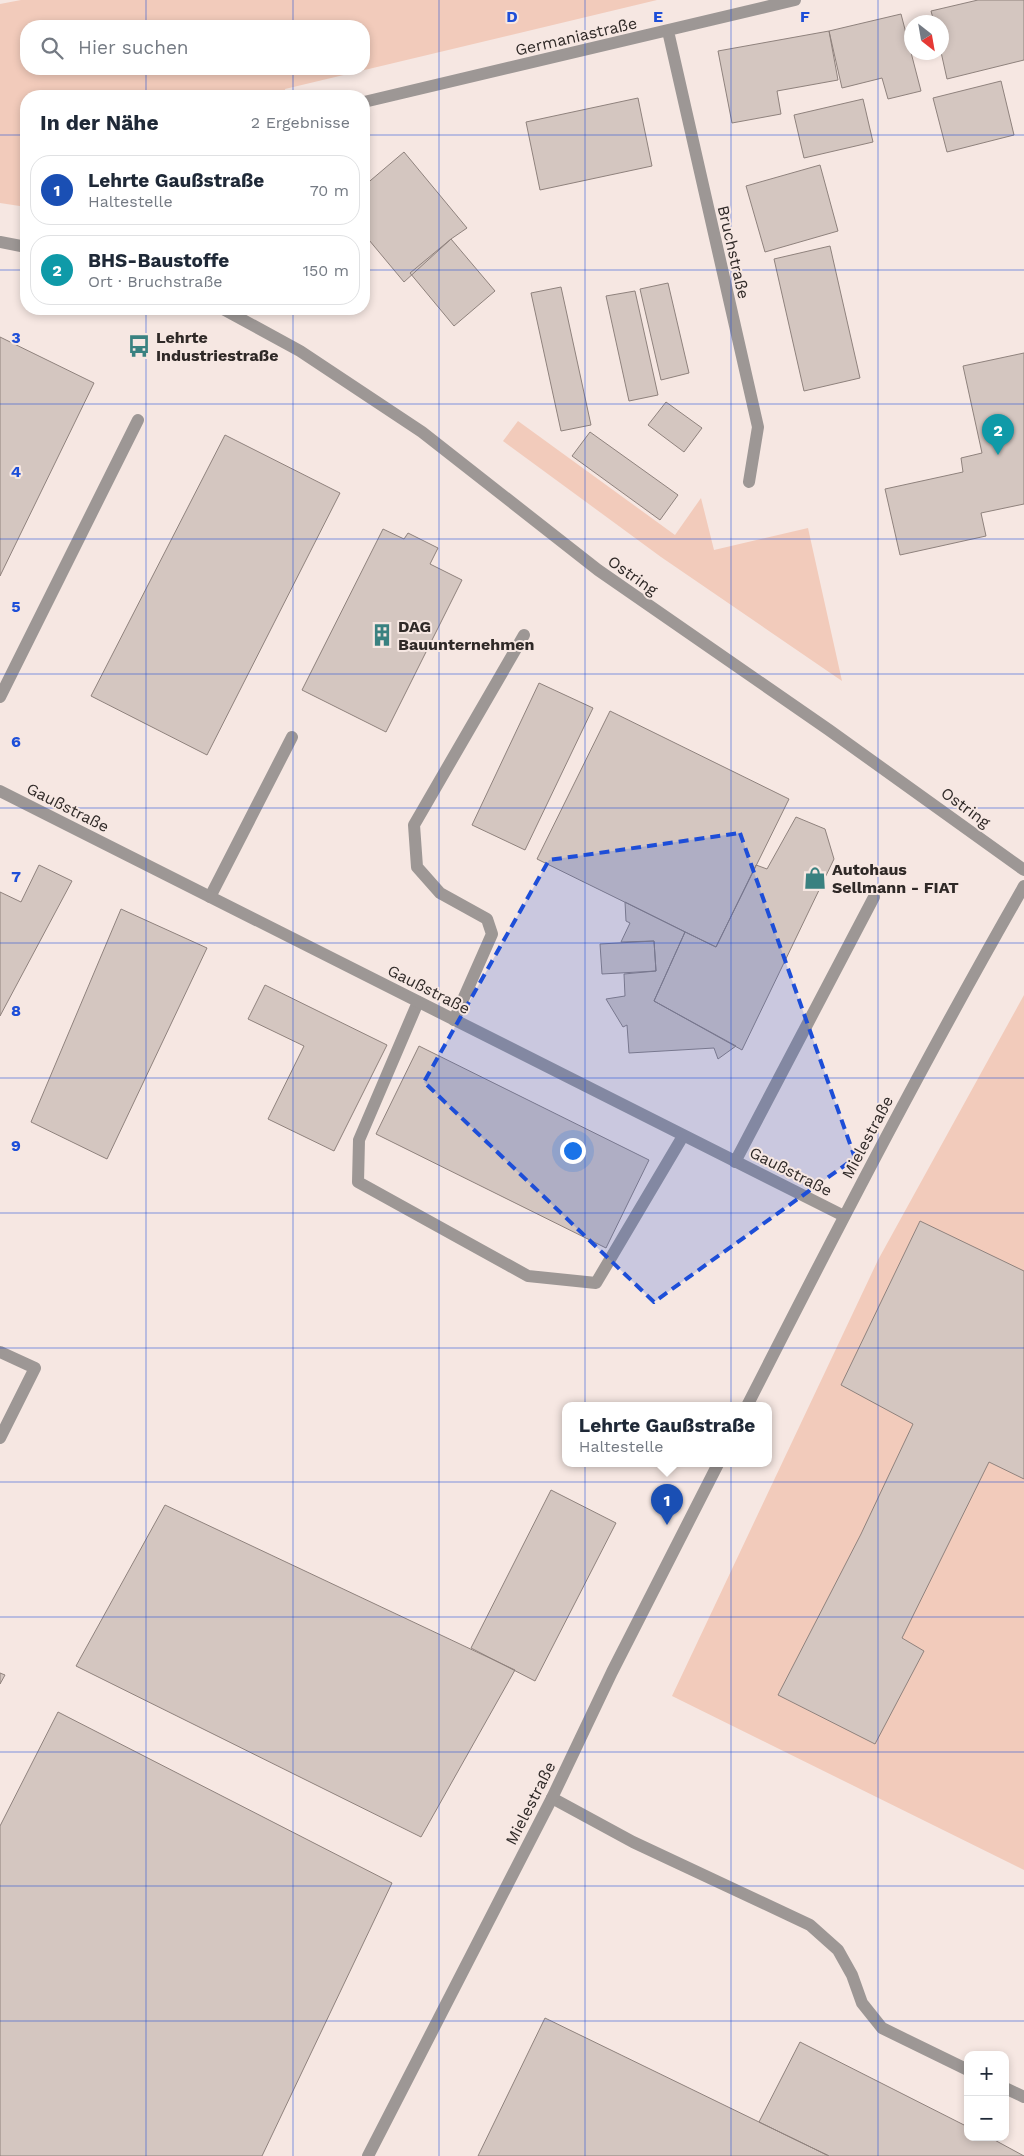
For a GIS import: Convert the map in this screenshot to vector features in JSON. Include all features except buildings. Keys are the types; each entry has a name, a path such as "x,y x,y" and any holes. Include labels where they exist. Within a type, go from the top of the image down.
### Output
{"street":[{"name":"Germaniastraße","path":"370,101 795,0"},
{"name":"Bruchstraße","path":"668,31 758,428 749,482"},
{"path":"0,242 20,246"},
{"name":"Ostring","path":"234,315 300,351 422,432 598,570 829,730 1024,870"},
{"path":"0,697 138,420"},
{"path":"454,1020 492,934 488,919 440,893 418,867 414,825 524,635"},
{"path":"210,897 292,737"},
{"name":"Gaußstraße","path":"0,791 844,1216"},
{"name":"Mielestraße","path":"749,1402 844,1216 971,977 1024,886"},
{"path":"735,1162 874,897"},
{"path":"418,1002 360,1140 358,1182 528,1276 596,1283 683,1136"},
{"path":"0,1352 35,1368 0,1438"},
{"name":"Mielestraße","path":"368,2156 552,1798 612,1672 716,1467"},
{"path":"552,1798 634,1842 810,1926 838,1950 852,1975 862,2003 882,2028 964,2068"},
{"path":"1009,2090 1024,2097"}],"highlighted area":[{"path":"740,833 855,1158 654,1302 424,1082 549,860"}],"shaded area":[{"path":"21,0 657,0 370,69 370,20 20,20 20,75 344,75 285,90 20,90 20,206 0,203 0,4"},
{"path":"518,421 675,535 701,498 714,550 808,528 842,681 661,557 503,441"},
{"path":"1024,995 1024,1870 672,1696 878,1260"}],"place":[{"name":"Lehrte Industriestraße","path":"139,346"},
{"name":"BHS-Baustoffe","path":"998,455"},
{"name":"DAG Bauunternehmen","path":"382,635"},
{"name":"Autohaus Sellmann - FIAT","path":"815,878"},
{"name":"Lehrte Gaußstraße","path":"667,1525"}]}
